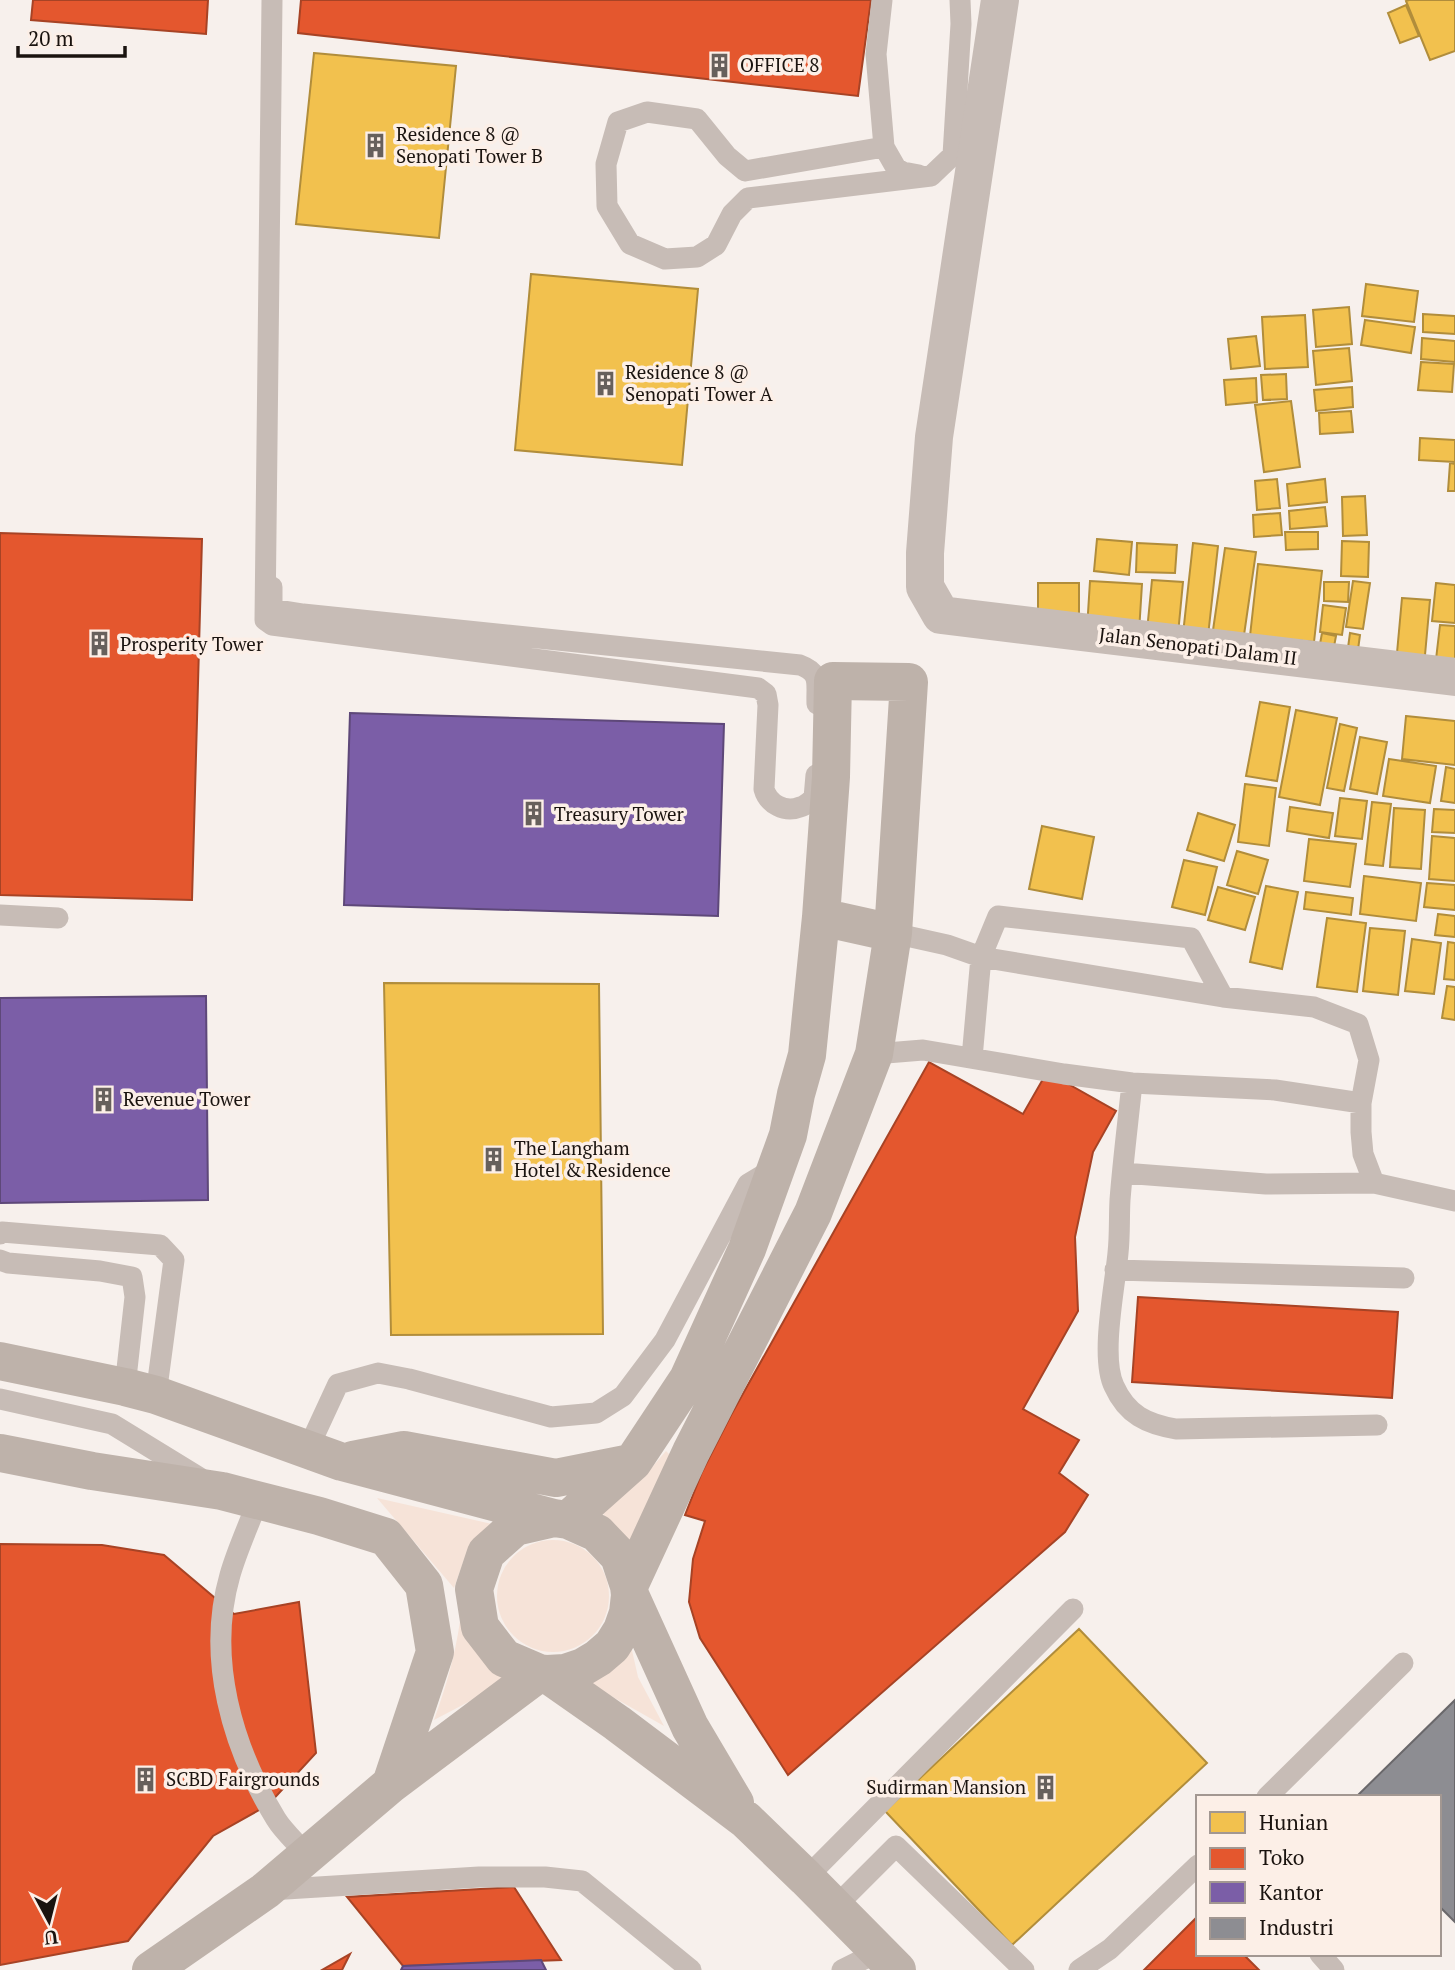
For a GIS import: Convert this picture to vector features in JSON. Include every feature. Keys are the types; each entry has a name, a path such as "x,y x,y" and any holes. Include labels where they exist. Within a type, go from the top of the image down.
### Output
{"main road":[{"path":"151,1970 265,1891 391,1784 543,1673 565,1673 583,1667 612,1646 622,1630 628,1613 629,1591 691,1452 813,1213 874,1054 893,933 909,681 832,706 831,777 821,917 807,1055 788,1135 728,1296 688,1379 633,1462 561,1519 515,1527 486,1553 474,1590 480,1627 504,1658 543,1673 617,1723 746,1820 888,1961"},
{"path":"821,917 893,933"},
{"path":"0,1361 141,1391 325,1457 561,1519 597,1533 619,1556 629,1591 690,1727 746,1820"},
{"path":"325,1457 404,1450 556,1478 633,1462"},
{"path":"0,1453 92,1471 222,1491 386,1536 424,1586 435,1652 391,1784"}],"street":[{"name":"Jalan Senopati Dalam II","path":"1000,0 934,438 925,587 941,615 1455,677"}],"lane":[{"path":"268,610 272,0"},
{"path":"282,0 268,610 265,620 272,625 758,688 766,694 768,705 765,795 785,810 800,807 814,799 815,733 832,706"},
{"path":"882,0 876,54 884,147 896,168 912,175 931,176"},
{"path":"884,147 745,171 727,156 697,119 647,112 618,122 606,163 607,206 630,244 665,259 697,257 716,245 732,214 748,198 931,176 953,155 960,0"},
{"path":"268,610 800,665 811,669 817,677 818,707 832,706"},
{"path":"0,915 58,918"},
{"path":"972,1058 981,957 998,916 1191,939 1223,997"},
{"path":"893,933 947,945 981,957 1223,997 1314,1007 1358,1024 1368,1060 1361,1103 1363,1154 1374,1183"},
{"path":"874,1054 923,1050 1132,1083 1275,1090 1361,1103"},
{"path":"1132,1083 1108,1351 1112,1384 1124,1403 1135,1414 1153,1425 1176,1429 1377,1425"},
{"path":"325,1457 338,1384 378,1373 551,1417 596,1413 623,1396 665,1340 748,1184 779,1162"},
{"path":"1124,1174 1266,1184 1374,1183 1455,1201"},
{"path":"0,1234 2,1232 160,1245 174,1260 141,1391"},
{"path":"0,1260 8,1264 100,1271 132,1277 141,1391"},
{"path":"1115,1270 1404,1278"},
{"path":"0,1399 111,1424 222,1491"},
{"path":"258,1500 230,1575 220,1631 223,1681 234,1732 259,1788 278,1821 307,1855"},
{"path":"806,1878 1073,1609"},
{"path":"1270,1795 1403,1663"},
{"path":"835,1907 896,1846 1024,1970"},
{"path":"1079,1970 1110,1949 1196,1867"},
{"path":"265,1891 479,1877 545,1877 582,1881 691,1970"},
{"path":"1322,1956 1334,1970"},
{"path":"842,1970 888,1961"}],"shaded area":[{"path":"666,1451 670,1455 630,1542 599,1510 647,1473"},
{"path":"377,1498 492,1524 464,1560 454,1588"},
{"path":"553,1540 575,1544 593,1556 605,1574 609,1596 605,1618 593,1636 575,1648 553,1652 531,1648 513,1636 501,1618 497,1596 501,1574 513,1556 531,1544"},
{"path":"460,1621 514,1682 493,1689 434,1720 450,1671"},
{"path":"631,1646 638,1677 664,1726 588,1683"}],"building: Hunian":[{"path":"1455,0 1455,51 1430,60 1406,1"},
{"path":"1406,5 1419,36 1400,43 1388,13"},
{"name":"Residence 8 @ Senopati Tower B","path":"314,53 456,66 439,238 296,224"},
{"name":"Residence 8 @ Senopati Tower A","path":"531,274 698,289 682,465 515,450"},
{"path":"1366,284 1418,291 1414,322 1362,316"},
{"path":"1349,307 1352,344 1316,347 1313,310"},
{"path":"1423,314 1455,316 1455,334 1423,332"},
{"path":"1305,315 1308,367 1265,369 1262,317"},
{"path":"1365,320 1415,327 1411,353 1361,345"},
{"path":"1256,336 1260,366 1231,369 1228,339"},
{"path":"1422,338 1455,341 1455,362 1421,359"},
{"path":"1349,348 1352,381 1316,385 1313,351"},
{"path":"1421,362 1454,364 1452,392 1418,390"},
{"path":"1286,374 1287,399 1263,400 1261,375"},
{"path":"1256,378 1257,402 1226,405 1224,380"},
{"path":"1352,387 1353,407 1316,411 1314,390"},
{"path":"1291,401 1300,467 1264,472 1255,405"},
{"path":"1351,411 1353,432 1320,434 1319,413"},
{"path":"1420,438 1455,440 1455,462 1419,460"},
{"path":"1450,463 1455,464 1455,491 1448,491"},
{"path":"1277,479 1280,508 1257,510 1255,481"},
{"path":"1325,479 1327,502 1289,506 1287,484"},
{"path":"1365,496 1367,535 1343,536 1342,497"},
{"path":"1325,507 1327,526 1290,529 1289,511"},
{"path":"1280,513 1282,535 1254,537 1253,515"},
{"path":"1285,532 1318,532 1318,549 1286,550"},
{"path":"1097,539 1132,542 1129,575 1094,571"},
{"path":"1342,541 1369,542 1368,577 1341,576"},
{"path":"1137,543 1177,545 1175,573 1136,572"},
{"path":"1193,543 1218,546 1208,636 1183,634"},
{"path":"1225,548 1256,552 1243,642 1212,637"},
{"path":"1258,564 1322,571 1314,642 1250,636"},
{"path":"1152,580 1183,582 1178,634 1147,631"},
{"path":"1090,581 1142,584 1139,632 1087,629"},
{"path":"1353,581 1370,583 1363,629 1346,627"},
{"path":"1324,582 1349,582 1348,602 1324,601"},
{"path":"1038,583 1079,583 1079,624 1038,625"},
{"path":"1436,583 1455,585 1455,623 1432,621"},
{"path":"1402,598 1430,600 1424,666 1396,664"},
{"path":"1323,605 1346,608 1342,635 1320,632"},
{"path":"1440,625 1455,626 1455,670 1435,668"},
{"path":"1322,633 1336,636 1332,657 1318,655"},
{"path":"1350,633 1360,635 1357,657 1347,655"},
{"path":"1260,702 1290,707 1277,781 1246,776"},
{"path":"1296,710 1337,718 1320,805 1279,797"},
{"path":"1406,716 1455,721 1455,765 1402,759"},
{"path":"1340,724 1357,728 1344,791 1327,788"},
{"path":"1360,737 1387,742 1377,794 1350,789"},
{"path":"1389,759 1436,766 1430,803 1383,796"},
{"path":"1446,767 1455,769 1455,803 1441,801"},
{"path":"1245,784 1276,788 1269,846 1238,842"},
{"path":"1340,798 1367,801 1362,839 1335,836"},
{"path":"1372,802 1391,804 1383,866 1365,864"},
{"path":"1290,807 1333,813 1329,838 1287,831"},
{"path":"1394,808 1425,810 1421,869 1390,867"},
{"path":"1434,809 1455,810 1455,833 1432,832"},
{"path":"1198,813 1235,825 1224,861 1187,850"},
{"path":"1042,826 1094,837 1082,899 1029,889"},
{"path":"1432,836 1455,838 1455,881 1429,879"},
{"path":"1309,839 1356,844 1350,887 1304,881"},
{"path":"1237,851 1268,860 1258,894 1227,885"},
{"path":"1184,860 1217,867 1205,915 1172,907"},
{"path":"1364,876 1421,883 1416,921 1360,914"},
{"path":"1427,883 1455,885 1455,910 1424,907"},
{"path":"1266,886 1298,892 1282,969 1250,962"},
{"path":"1218,887 1255,897 1245,930 1208,920"},
{"path":"1306,892 1353,898 1351,915 1304,909"},
{"path":"1438,914 1455,916 1455,937 1435,935"},
{"path":"1327,918 1366,923 1357,992 1317,987"},
{"path":"1370,928 1405,931 1398,995 1363,991"},
{"path":"1412,939 1441,943 1434,994 1405,991"},
{"path":"1448,942 1455,943 1455,980 1444,979"},
{"name":"The Langham Hotel & Residence","path":"384,983 599,984 603,1334 391,1335"},
{"path":"1447,986 1455,987 1455,1020 1442,1018"},
{"name":"Sudirman Mansion","path":"1079,1629 1207,1763 1012,1945 885,1811"}],"building: Toko":[{"path":"33,0 208,0 206,34 31,20"},
{"name":"OFFICE 8","path":"301,0 871,0 858,96 298,33"},
{"name":"Prosperity Tower","path":"0,533 202,539 192,900 0,895"},
{"path":"929,1062 1023,1114 1047,1072 1116,1111 1093,1152 1075,1237 1078,1311 1023,1409 1079,1440 1059,1473 1088,1495 1065,1532 788,1775 700,1638 689,1602 693,1559 705,1521 685,1515 702,1472 731,1415"},
{"path":"1138,1297 1398,1312 1392,1398 1132,1382"},
{"name":"SCBD Fairgrounds","path":"0,1544 102,1545 164,1555 234,1614 299,1602 316,1753 268,1805 213,1836 128,1941 0,1965"},
{"path":"514,1887 561,1960 403,1966 347,1897"},
{"path":"1196,1918 1196,1956 1245,1956 1259,1970 1144,1970"},
{"path":"350,1954 342,1970 322,1970"}],"building: Kantor":[{"name":"Treasury Tower","path":"350,713 724,724 718,916 344,905"},
{"name":"Revenue Tower","path":"206,996 208,1200 0,1203 0,998"},
{"path":"541,1960 546,1970 401,1970 403,1966"}],"building: Industri":[{"path":"1455,1700 1455,1922 1441,1908 1441,1795 1358,1795"}],"place":[{"name":"OFFICE 8","path":"720,65"},
{"name":"Residence 8 @ Senopati Tower B","path":"376,145"},
{"name":"Residence 8 @ Senopati Tower A","path":"605,383"},
{"name":"Prosperity Tower","path":"100,644"},
{"name":"Treasury Tower","path":"534,814"},
{"name":"Revenue Tower","path":"103,1099"},
{"name":"The Langham Hotel & Residence","path":"494,1159"},
{"name":"SCBD Fairgrounds","path":"146,1779"},
{"name":"Sudirman Mansion","path":"1046,1787"}]}
